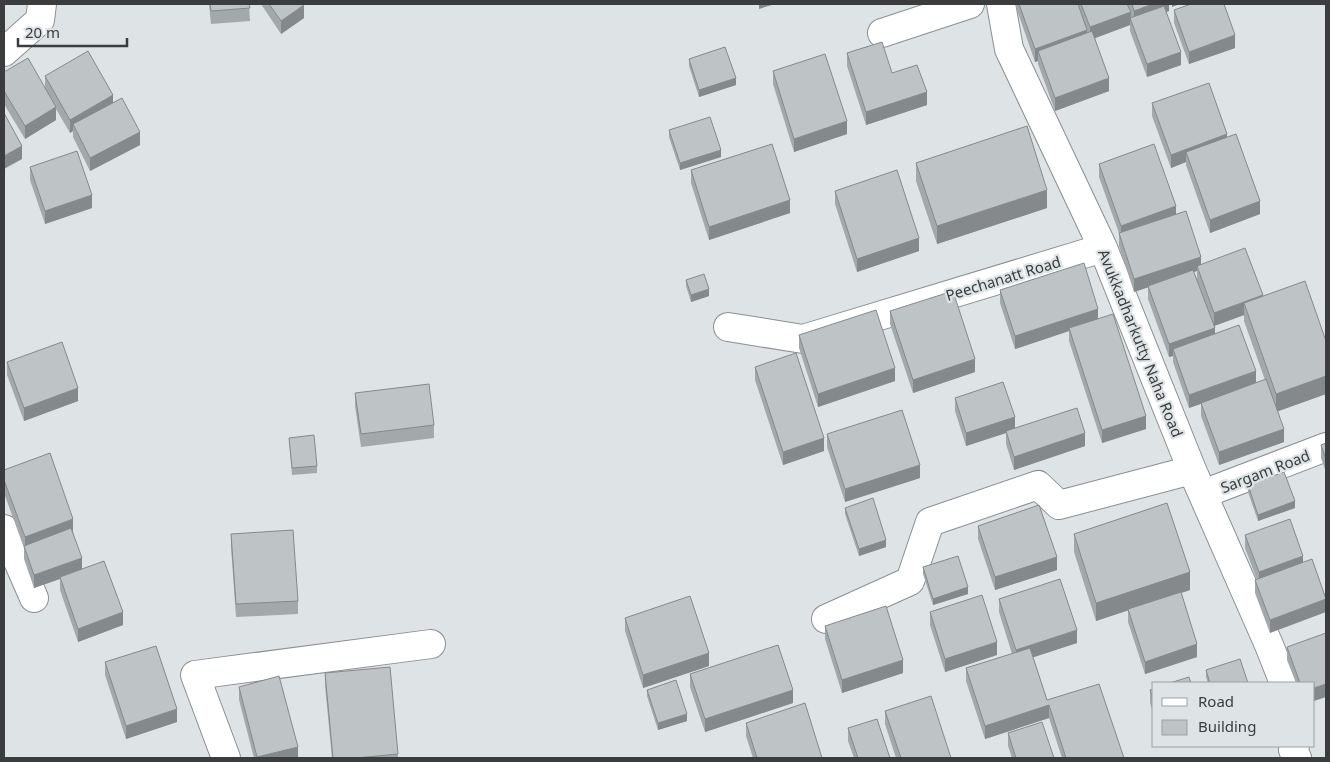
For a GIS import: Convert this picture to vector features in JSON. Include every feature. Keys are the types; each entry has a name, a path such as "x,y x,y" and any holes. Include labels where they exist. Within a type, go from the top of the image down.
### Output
{"street":[{"path":"4,52 40,20 42,4"},
{"path":"882,33 970,4"},
{"name":"Avukkadharkutty Naha Road","path":"1001,4 1009,49 1103,248 1198,482 1284,682"},
{"name":"Peechanatt Road","path":"728,327 802,339 1103,248"},
{"name":"Sargam Road","path":"826,620 910,581 930,522 1038,484 1059,505 1198,482 1326,447"},
{"path":"4,528 34,598"},
{"path":"226,758 195,675 431,644"},
{"path":"1274,658 1300,648"}],"building":[{"path":"210,4 249,4 250,8 211,11"},
{"path":"269,4 303,4 304,5 281,21"},
{"path":"1019,4 1078,4 1087,30 1035,49"},
{"path":"1081,4 1127,4 1131,12 1090,27"},
{"path":"1132,4 1153,4 1134,11"},
{"path":"1191,4 1224,4 1235,35 1189,52 1174,10"},
{"path":"1164,6 1181,52 1147,64 1130,18"},
{"path":"1092,31 1109,78 1055,98 1038,51"},
{"path":"882,42 892,73 917,65 927,92 866,112 847,53"},
{"path":"725,47 736,78 699,90 689,59"},
{"path":"88,51 113,95 70,120 45,76"},
{"path":"825,54 847,121 794,139 773,71"},
{"path":"28,58 56,107 25,126 4,91 4,72"},
{"path":"1209,83 1227,134 1171,155 1152,103"},
{"path":"122,98 140,132 90,158 73,124"},
{"path":"4,113 22,146 4,156"},
{"path":"710,117 721,150 680,163 669,130"},
{"path":"1027,126 1047,190 937,226 916,163"},
{"path":"1236,134 1260,201 1210,220 1186,152"},
{"path":"772,144 790,200 709,227 691,170"},
{"path":"1154,144 1176,206 1121,226 1099,164"},
{"path":"77,151 92,195 45,211 30,167"},
{"path":"897,170 919,238 857,259 835,191"},
{"path":"1186,211 1201,257 1134,279 1119,233"},
{"path":"1245,248 1263,295 1214,313 1197,266"},
{"path":"1084,263 1098,309 1015,336 1000,290"},
{"path":"1193,270 1215,328 1169,344 1148,286"},
{"path":"704,274 709,289 691,295 686,280"},
{"path":"1305,281 1326,341 1326,376 1276,394 1244,303"},
{"path":"953,291 975,359 913,380 890,311"},
{"path":"876,310 895,368 818,394 799,335"},
{"path":"1113,314 1146,416 1102,430 1069,328"},
{"path":"1239,325 1256,371 1189,395 1173,349"},
{"path":"62,342 78,388 24,408 7,362"},
{"path":"796,353 824,438 783,452 755,367"},
{"path":"1266,379 1284,429 1219,452 1201,403"},
{"path":"1003,382 1015,417 966,433 955,398"},
{"path":"429,384 434,425 361,434 355,393"},
{"path":"1077,408 1085,433 1014,457 1006,431"},
{"path":"902,410 920,465 845,489 827,434"},
{"path":"314,435 317,466 292,468 289,438"},
{"path":"1326,443 1326,459 1321,445"},
{"path":"50,453 73,519 25,537 4,480 4,470"},
{"path":"1284,472 1295,501 1258,515 1248,485"},
{"path":"873,498 886,540 859,549 845,508"},
{"path":"1167,503 1190,572 1096,603 1074,534"},
{"path":"1039,505 1057,557 995,577 978,526"},
{"path":"1290,519 1303,556 1259,572 1245,535"},
{"path":"71,528 82,558 34,575 24,546"},
{"path":"293,530 298,601 236,604 231,534"},
{"path":"958,556 968,587 933,599 923,567"},
{"path":"1312,559 1326,599 1270,620 1255,580"},
{"path":"104,561 123,612 78,629 60,577"},
{"path":"1060,579 1077,630 1016,650 999,599"},
{"path":"1181,592 1197,644 1145,662 1128,609"},
{"path":"982,595 997,642 945,659 930,612"},
{"path":"690,596 709,653 643,675 625,618"},
{"path":"886,606 903,660 842,680 825,626"},
{"path":"1326,633 1326,684 1315,688 1315,682 1300,682 1287,647"},
{"path":"778,645 793,690 705,719 690,674"},
{"path":"156,646 177,709 126,726 105,662"},
{"path":"1030,648 1047,700 1099,684 1124,758 1066,758 1049,705 985,726 966,668"},
{"path":"1240,659 1248,682 1210,682 1206,670"},
{"path":"390,667 398,754 333,758 325,673"},
{"path":"279,676 298,747 257,757 239,687"},
{"path":"1189,677 1191,682 1173,682"},
{"path":"676,680 687,714 658,723 647,690"},
{"path":"931,696 951,758 901,758 885,711"},
{"path":"805,703 822,758 757,758 746,723"},
{"path":"877,719 890,758 858,758 848,728"},
{"path":"1042,722 1054,758 1016,758 1008,733"}]}
